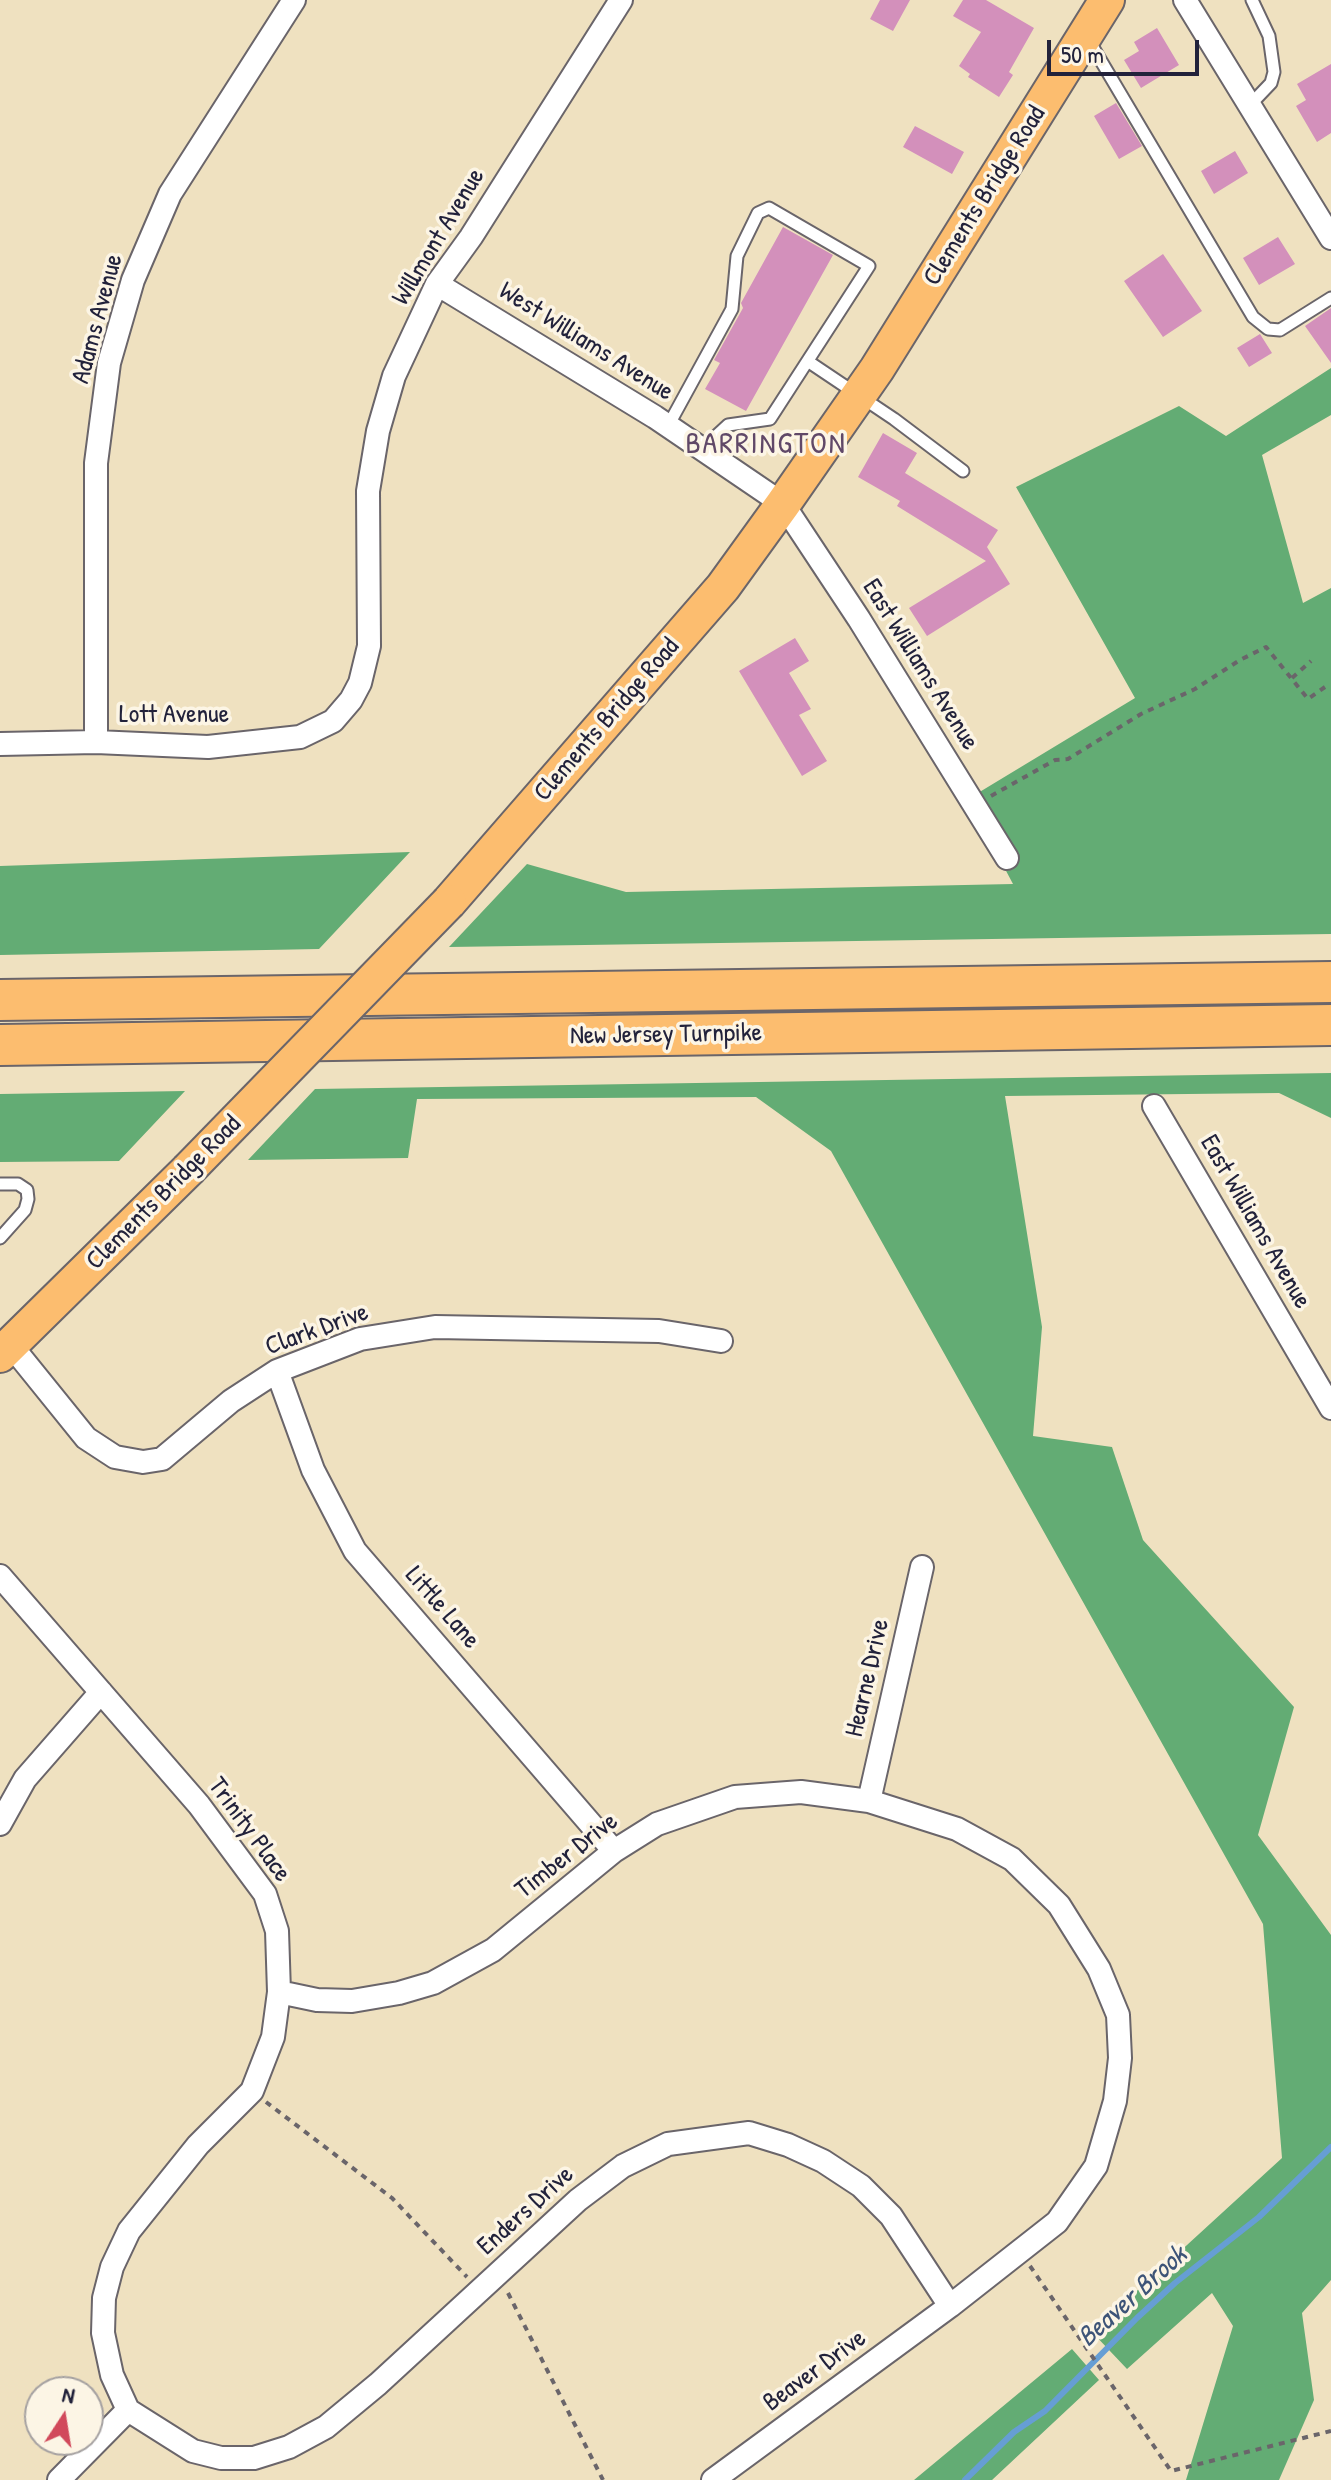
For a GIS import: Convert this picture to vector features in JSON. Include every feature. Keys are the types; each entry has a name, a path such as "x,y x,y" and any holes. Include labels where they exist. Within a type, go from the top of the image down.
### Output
{"highway":[{"name":"New Jersey Turnpike","path":"0,1000 1331,982"},
{"name":"New Jersey Turnpike","path":"0,1045 1331,1025"}],"main road":[{"name":"Clements Bridge Road","path":"5,1350 188,1170 449,902 723,587 857,397 1107,0"}],"street":[{"name":"Adams Avenue","path":"96,742 96,463 109,363 133,280 170,194 294,0"},
{"name":"Willmont Avenue","path":"341,713 360,683 369,646 368,491 378,431 394,376 437,284 471,237 621,0"},
{"path":"1185,0 1331,238"},
{"name":"West Williams Avenue","path":"437,284 668,426 783,504"},
{"name":"East Williams Avenue","path":"783,504 859,619 1007,858"},
{"name":"Lott Avenue","path":"0,744 96,742 208,747 300,737 333,721 341,713"},
{"name":"East Williams Avenue","path":"1154,1106 1331,1408"},
{"name":"Clark Drive","path":"5,1350 86,1438 115,1457 143,1462 162,1459 231,1401 277,1371 360,1339 435,1327 659,1331 721,1341"},
{"name":"Little Lane","path":"277,1371 313,1470 355,1551 614,1851"},
{"name":"Hearne Drive","path":"869,1801 922,1567"},
{"name":"Trinity Place","path":"0,1576 199,1805 265,1894 277,1931 279,1992 273,2037 252,2091 198,2145 129,2231 112,2267 104,2298 103,2333 112,2375 128,2410"},
{"path":"0,1824 25,1779 101,1692"},
{"name":"Timber Drive","path":"279,1992 317,2000 352,2001 433,1983 493,1950 614,1851 657,1824 735,1797 801,1792 869,1801 957,1829 1012,1859 1059,1905 1099,1969 1118,2015 1120,2058 1115,2101 1096,2166 1057,2222 950,2306"},
{"name":"Enders Drive","path":"128,2410 193,2451 221,2458 254,2458 289,2447 326,2427 578,2200 623,2166 668,2144 749,2133 788,2145 823,2161 861,2186 891,2216 950,2306"},
{"name":"Beaver Drive","path":"713,2480 950,2306"},
{"path":"59,2480 128,2410"}],"lane":[{"path":"1250,105 1271,83 1274,72 1269,36 1252,0"},
{"path":"1085,35 1101,57 1253,317 1268,329 1280,330 1331,298"},
{"path":"668,426 732,309 737,256 758,213 769,208 869,266 770,419 728,425 702,449"},
{"path":"809,362 894,419 963,471"},
{"path":"0,1184 18,1184 27,1190 28,1199 25,1210 0,1238"}],"path":[{"path":"989,797 1055,760 1068,759 1141,714 1195,689 1266,647 1308,699 1325,687"},
{"path":"1291,678 1311,661"},
{"path":"252,2091 392,2198 479,2290"},
{"path":"1020,2251 1171,2471 1331,2431"},
{"path":"498,2273 603,2480"}],"green space":[{"path":"1331,368 1331,415 1262,455 1303,603 1331,588 1331,934 449,947 527,864 626,892 1013,884 968,799 1135,698 1016,487 1179,406 1226,436"},
{"path":"410,852 319,949 0,955 0,866"},
{"path":"1331,1073 1331,1118 1279,1093 1005,1096 1042,1327 1033,1436 1112,1447 1143,1540 1294,1707 1258,1835 1331,1935 1331,2280 1302,2313 1314,2400 1279,2480 1186,2480 1233,2326 1212,2293 1127,2369 1092,2332 1282,2158 1263,1924 831,1151 756,1097 417,1099 408,1158 248,1160 315,1089"},
{"path":"185,1091 119,1161 0,1162 0,1094"},
{"path":"1072,2349 1099,2380 992,2480 914,2480"}],"building":[{"path":"880,0 910,0 893,31 870,19"},
{"path":"963,0 986,0 1034,28 1009,72 1013,75 999,97 968,77 970,74 959,66 981,32 953,16"},
{"path":"1157,28 1179,65 1141,88 1124,60 1139,51 1134,42"},
{"path":"1331,64 1331,133 1317,142 1296,106 1306,100 1297,84"},
{"path":"1116,103 1142,146 1119,159 1094,116"},
{"path":"915,126 964,152 952,174 903,147"},
{"path":"1235,151 1248,173 1214,194 1201,171"},
{"path":"783,227 833,255 746,411 705,389 720,363 714,360 743,308 741,303"},
{"path":"1278,237 1295,264 1259,285 1243,258"},
{"path":"1163,254 1202,311 1163,337 1124,281"},
{"path":"1331,308 1331,363 1305,326"},
{"path":"1260,334 1272,353 1249,367 1237,348"},
{"path":"883,433 917,453 905,473 998,530 987,547 1010,584 927,636 909,608 986,561 897,506 900,501 858,477"},
{"path":"795,638 809,661 789,673 811,709 799,715 827,761 802,776 739,671"}],"waterway":[{"name":"Beaver Brook","path":"965,2480 1014,2432 1045,2411 1175,2283 1259,2217 1331,2147"}],"district":[{"name":"BARRINGTON","path":"766,445"}]}
